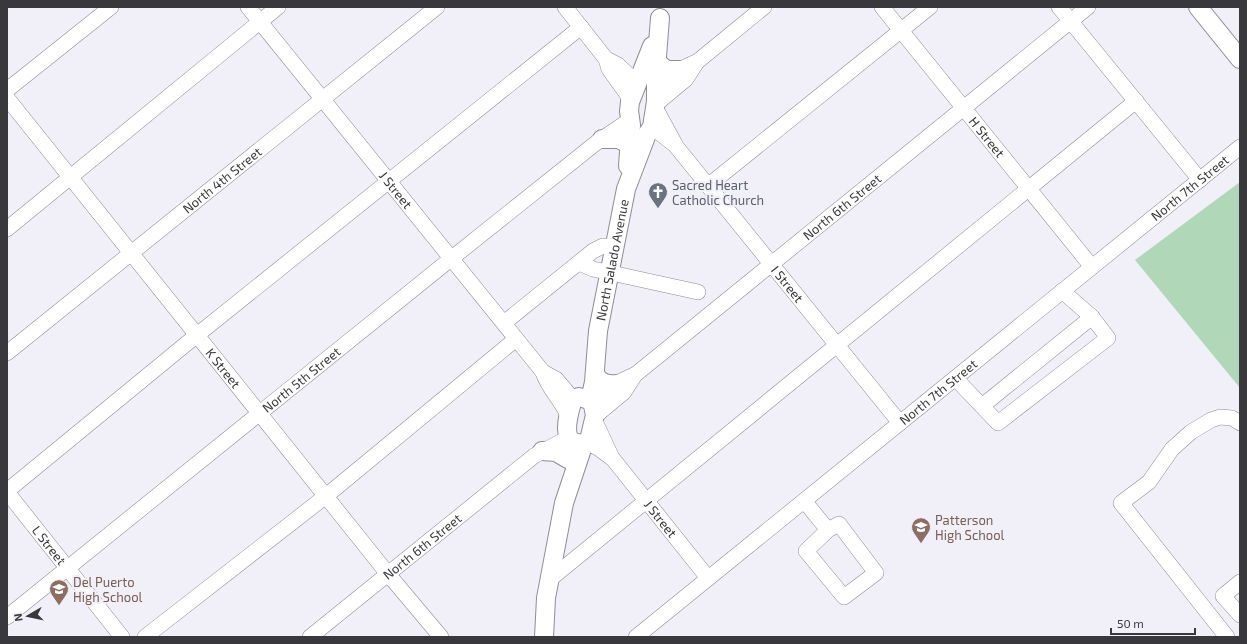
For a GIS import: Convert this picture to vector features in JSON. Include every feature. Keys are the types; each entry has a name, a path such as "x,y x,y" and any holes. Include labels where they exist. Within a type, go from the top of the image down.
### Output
{"main road":[{"path":"1198,7 1240,59"},
{"name":"North Salado Avenue","path":"587,406 590,361 598,331 626,189 630,145 630,114 650,91 656,61 661,13"},
{"name":"North Salado Avenue","path":"626,189 650,128 650,91 661,13"},
{"path":"656,61 666,70 679,70"},
{"path":"599,141 619,139 630,145"},
{"name":"North Salado Avenue","path":"544,637 546,598 549,580 577,441 594,374 598,331"},
{"path":"594,374 604,383 617,384"},
{"name":"North Salado Avenue","path":"564,503 568,459 577,441 568,416 587,406"},
{"path":"538,453 556,452 568,459"},
{"name":"North Salado Avenue","path":"531,637 546,598"}],"street":[{"path":"7,90 111,7"},
{"name":"J Street","path":"248,7 544,372 556,379 587,406 612,459"},
{"path":"7,228 261,23 278,7"},
{"name":"North 4th Street","path":"7,353 437,7"},
{"name":"I Street","path":"565,7 606,58 618,65 650,91 675,145"},
{"path":"650,91 679,70 698,61 764,7"},
{"name":"H Street","path":"882,7 1092,267"},
{"path":"709,185 930,7"},
{"path":"1059,7 1200,180"},
{"name":"North 6th Street","path":"587,406 617,384 636,374 1088,7"},
{"path":"7,491 197,335 582,27"},
{"name":"I Street","path":"606,58 609,69 627,94 630,114"},
{"path":"650,91 686,79 698,61"},
{"name":"K Street","path":"7,98 388,574 441,637"},
{"path":"549,580 1136,101"},
{"path":"630,114 640,130 650,128"},
{"name":"North 5th Street","path":"7,617 599,141 630,114"},
{"name":"I Street","path":"650,128 675,145 709,185 900,423"},
{"name":"North 7th Street","path":"636,637 805,502 1240,147"},
{"path":"504,323 593,251 603,246 614,247"},
{"path":"579,263 609,273 698,292"},
{"path":"956,379 998,423 1108,338 1092,317 1062,291"},
{"path":"982,406 1092,317"},
{"path":"145,637 326,496 516,339"},
{"name":"J Street","path":"544,372 547,383 565,408 568,416"},
{"path":"587,406 624,392 636,374"},
{"name":"North 6th Street","path":"310,637 538,453 568,416"},
{"path":"1227,637 1121,502 1149,482 1172,449 1191,432 1211,420 1220,417 1232,418 1240,422"},
{"name":"J Street","path":"577,441 598,448 612,459 708,578"},
{"name":"North 6th Street","path":"538,453 577,441"},
{"name":"L Street","path":"7,491 122,637"},
{"path":"805,502 828,530"},
{"path":"839,524 876,573 844,597 806,551 828,530 839,524"},
{"path":"1240,582 1223,596 1240,615"}],"green space":[{"path":"1240,182 1240,388 1135,260"}],"place":[{"name":"Sacred Heart Catholic Church","path":"658,209"},
{"name":"Patterson High School","path":"921,544"},
{"name":"Del Puerto High School","path":"59,606"}]}
